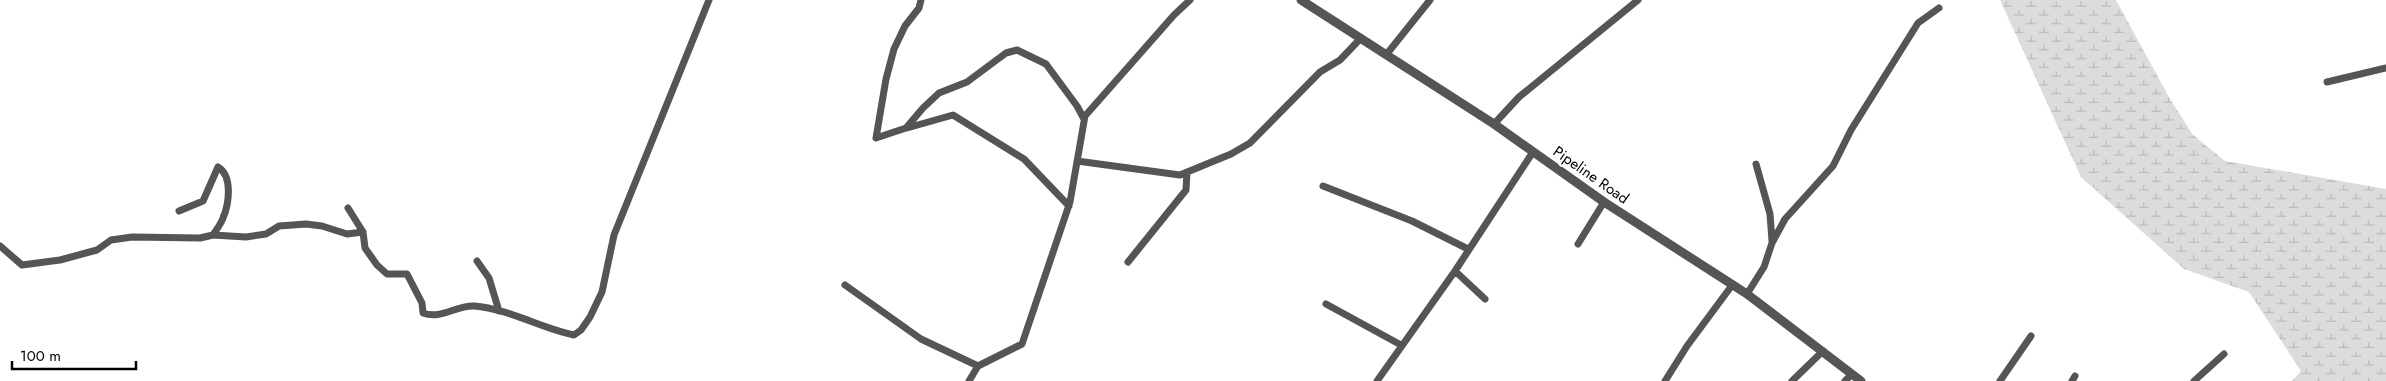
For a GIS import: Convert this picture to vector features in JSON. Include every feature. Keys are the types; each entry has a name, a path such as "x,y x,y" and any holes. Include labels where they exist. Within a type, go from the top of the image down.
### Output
{"street":[{"path":"348,208 363,232 365,248 377,265 387,274 406,274 422,303 423,313 432,317 472,306 499,311 574,336 590,318 602,292 614,235 709,0"},
{"path":"921,0 919,8 905,26 894,49 886,79 876,138 953,115 1024,160 1069,206"},
{"path":"970,381 978,366 1022,344 1069,206 1085,116 1174,15 1190,0"},
{"name":"Pipeline Road","path":"1301,0 1494,124 1604,202 1748,294 1823,351 1848,378 1861,381"},
{"path":"1386,55 1430,0"},
{"path":"1494,124 1526,91 1638,0"},
{"path":"1748,294 1764,267 1772,243 1785,219 1833,166 1851,130 1918,24 1939,8"},
{"path":"1077,161 1180,175 1230,154 1250,143 1320,72 1340,60 1361,38"},
{"path":"906,128 939,93 968,82 1006,53 1017,50 1046,64 1077,106 1084,120"},
{"path":"2327,82 2386,68"},
{"path":"1077,106 1094,106"},
{"path":"1377,381 1455,271 1533,152"},
{"path":"1756,164 1770,214 1772,243"},
{"path":"179,211 203,201 218,167 221,168 229,185 223,219 212,235"},
{"path":"1128,262 1186,190 1187,172"},
{"path":"1322,186 1412,220 1468,249"},
{"path":"1578,244 1604,202"},
{"path":"0,246 22,265 60,260 88,253 97,250 111,240 161,236 200,238 212,235 246,237 266,234 279,226 306,224 322,226 347,234 363,232"},
{"path":"477,261 489,278 499,311"},
{"path":"1455,271 1485,298"},
{"path":"1665,381 1687,346 1732,284"},
{"path":"846,285 921,340 978,366"},
{"path":"1326,304 1401,345"},
{"path":"2000,381 2031,336"},
{"path":"1792,381 1823,351"},
{"path":"2194,381 2224,354"}],"green space":[{"path":"2000,0 2116,0 2170,99 2193,135 2225,161 2386,189 2386,381 2292,381 2301,371 2249,292 2184,269 2081,177"}]}
